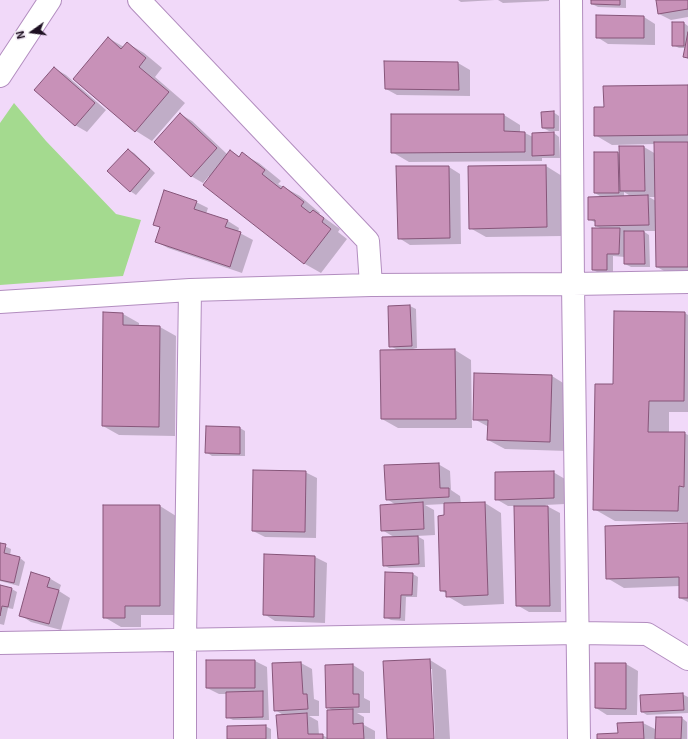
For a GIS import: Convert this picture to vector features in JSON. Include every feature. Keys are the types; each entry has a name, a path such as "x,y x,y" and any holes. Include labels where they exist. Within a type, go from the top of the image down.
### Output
{"street":[{"path":"0,76 50,0"},
{"path":"139,0 368,241 371,285"},
{"path":"571,0 573,284 580,739"},
{"path":"0,302 190,290 371,285 688,282"},
{"path":"185,739 184,640 190,290"},
{"path":"0,643 578,633 648,634 688,659"}],"green space":[{"path":"14,103 46,141 116,214 141,220 123,276 0,285 0,123"}],"building":[{"path":"591,0 620,0 620,5 591,4"},
{"path":"656,0 688,0 688,9 658,14"},
{"path":"596,15 644,16 644,38 596,38"},
{"path":"672,22 684,22 684,46 672,46"},
{"path":"688,32 688,58 683,57"},
{"path":"108,37 121,49 127,42 146,58 139,67 169,92 135,132 73,79"},
{"path":"384,61 458,62 459,90 385,89"},
{"path":"54,67 95,103 75,126 34,90"},
{"path":"688,85 688,135 594,136 594,107 604,107 603,86"},
{"path":"554,111 554,128 542,128 541,112"},
{"path":"180,113 217,148 191,177 154,142"},
{"path":"391,114 504,114 504,131 525,132 525,152 391,153"},
{"path":"554,132 554,155 532,156 532,133"},
{"path":"654,142 688,142 688,267 656,267"},
{"path":"619,146 644,146 645,191 620,191"},
{"path":"128,149 150,169 130,192 107,171"},
{"path":"230,150 239,157 242,152 265,170 262,174 281,189 283,186 304,202 301,206 310,213 313,210 324,218 322,222 331,229 304,264 203,185"},
{"path":"594,152 618,152 619,193 594,193"},
{"path":"546,165 547,227 469,229 468,166"},
{"path":"396,166 449,166 450,238 398,239"},
{"path":"164,190 197,201 194,209 228,220 225,227 241,232 230,267 155,242 160,227 153,225"},
{"path":"648,195 649,225 595,226 595,220 588,220 588,197"},
{"path":"592,228 620,228 619,254 607,254 607,270 592,270"},
{"path":"624,231 644,231 645,264 624,264"},
{"path":"410,305 412,346 389,347 388,306"},
{"path":"614,311 685,312 684,401 649,401 648,432 685,432 684,487 679,486 678,511 593,510 595,384 613,384"},
{"path":"103,312 123,313 123,325 160,326 159,427 102,426"},
{"path":"455,349 456,419 381,419 380,350"},
{"path":"474,373 552,375 550,442 487,440 488,420 473,420"},
{"path":"206,426 240,427 240,454 205,453"},
{"path":"439,463 440,488 449,488 449,497 386,500 384,465"},
{"path":"253,470 306,471 305,532 252,531"},
{"path":"554,471 554,498 495,500 495,472"},
{"path":"423,502 424,529 381,531 380,505"},
{"path":"485,502 488,595 446,597 446,591 440,591 438,516 444,515 444,503"},
{"path":"103,505 160,505 160,606 125,606 125,618 103,618"},
{"path":"514,506 548,506 550,606 516,606"},
{"path":"688,523 688,598 679,598 679,577 606,579 605,526"},
{"path":"418,536 419,564 383,566 382,537"},
{"path":"0,543 6,544 4,553 20,557 14,583 0,580"},
{"path":"264,554 315,556 314,617 263,615"},
{"path":"31,572 50,578 47,587 59,590 49,624 19,616"},
{"path":"385,572 413,573 412,595 401,595 400,618 384,618"},
{"path":"0,585 12,588 8,607 2,606 0,616"},
{"path":"430,659 434,739 387,739 383,661"},
{"path":"206,660 255,660 255,688 206,688"},
{"path":"301,662 303,694 307,694 308,709 274,711 272,663"},
{"path":"595,663 626,663 626,709 595,708"},
{"path":"353,664 353,694 359,694 359,707 326,708 325,665"},
{"path":"263,691 263,717 226,718 226,692"},
{"path":"683,693 684,710 641,712 640,695"},
{"path":"353,709 353,724 363,723 364,739 327,739 327,710"},
{"path":"307,713 308,734 323,734 323,739 278,739 276,715"},
{"path":"656,717 682,717 681,739 655,739"},
{"path":"643,722 644,739 597,739 597,734 618,733 617,723"},
{"path":"266,725 266,739 227,739 227,726"}]}
